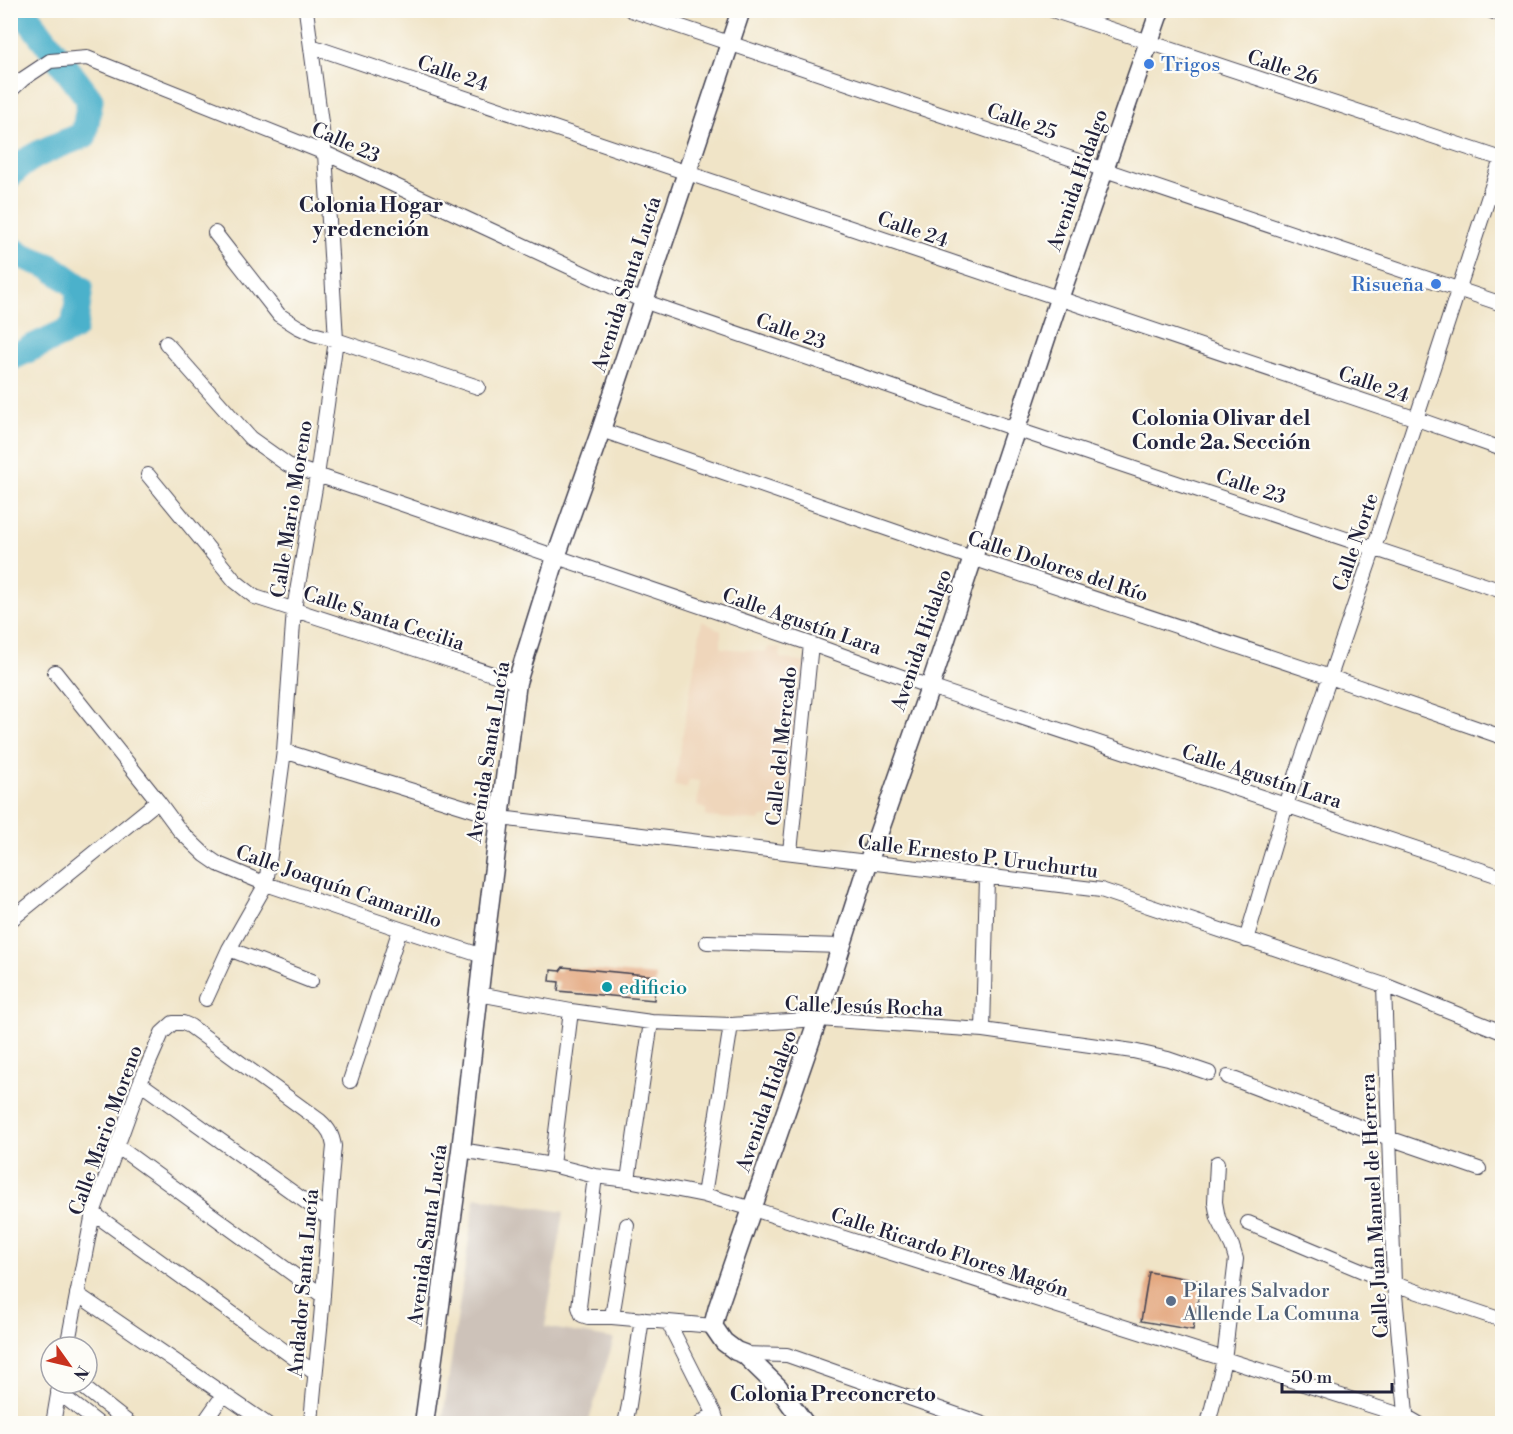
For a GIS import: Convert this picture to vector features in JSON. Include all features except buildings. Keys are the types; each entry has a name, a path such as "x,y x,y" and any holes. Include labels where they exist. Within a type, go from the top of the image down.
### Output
{"street":[{"name":"Calle Mario Moreno","path":"206,999 229,949 266,884 284,752 294,609 317,476 336,340 325,153 306,10"},
{"name":"Calle 25","path":"631,10 1503,304"},
{"name":"Avenida Santa Lucía","path":"424,1424 461,1150 518,682 556,557 602,430 741,10"},
{"name":"Calle 26","path":"1052,10 1502,158"},
{"name":"Avenida Hidalgo","path":"713,1326 1059,299 1160,10"},
{"path":"1489,10 1503,15"},
{"name":"Calle 24","path":"311,46 1503,449"},
{"name":"Calle 23","path":"10,91 23,79 50,62 87,58 325,153 643,301 1015,429 1503,591"},
{"name":"Calle Norte","path":"1246,940 1286,805 1374,548 1502,158"},
{"path":"215,232 279,315 298,327 313,334 478,387"},
{"name":"Calle Agustín Lara","path":"166,343 250,438 288,465 812,644 930,687 1503,877"},
{"name":"Calle Dolores del Río","path":"602,430 972,558 1503,737"},
{"name":"Calle Santa Cecilia","path":"148,476 235,581 255,597 518,682"},
{"name":"Calle del Mercado","path":"790,852 812,644"},
{"name":"Calle Joaquín Camarillo","path":"55,672 180,831 218,864 266,884 483,956"},
{"name":"Calle Ernesto P. Uruchurtu","path":"284,752 500,818 1101,890 1384,986 1503,1032"},
{"path":"12,919 158,801"},
{"path":"983,1030 987,877"},
{"path":"350,1081 400,929"},
{"path":"707,942 841,946"},
{"path":"229,949 311,981"},
{"name":"Calle Juan Manuel de Herrera","path":"1384,986 1394,1284 1411,1421"},
{"name":"Calle Jesús Rocha","path":"479,993 571,1011 651,1022 731,1025 818,1019 983,1030 1133,1051 1168,1059 1209,1073"},
{"path":"552,1165 571,1011"},
{"path":"628,1180 651,1022"},
{"name":"Calle Mario Moreno","path":"69,1335 93,1213 140,1083 162,1033 167,1027 174,1023 190,1026 320,1122 331,1133 334,1146"},
{"path":"704,1195 731,1025"},
{"path":"1228,1077 1389,1138 1479,1169"},
{"path":"140,1083 327,1216"},
{"path":"117,1146 323,1296"},
{"name":"Andador Santa Lucía","path":"311,1424 334,1146"},
{"name":"Calle Ricardo Flores Magón","path":"461,1150 552,1165 595,1176 704,1195 1411,1421"},
{"path":"1208,1424 1224,1360 1236,1259 1232,1245 1218,1218 1215,1202 1217,1163"},
{"path":"595,1176 579,1307 582,1315 713,1326 724,1342 744,1354 787,1355 983,1424"},
{"path":"93,1213 315,1373"},
{"path":"1248,1223 1394,1284 1503,1320"},
{"path":"612,1317 627,1225"},
{"path":"77,1294 267,1424"},
{"path":"625,1424 642,1319"},
{"path":"668,1322 716,1418 700,1424"},
{"path":"744,1354 778,1387 805,1424"},
{"path":"203,1424 224,1394"},
{"path":"53,1424 58,1395"},
{"path":"67,1395 99,1424"},
{"path":"93,1395 130,1424"}],"shaded area":[{"path":"702,621 721,631 721,648 765,652 769,647 781,648 780,658 806,663 789,798 775,796 773,817 762,817 760,821 706,817 706,809 697,806 700,781 689,780 687,788 674,786"},
{"path":"475,1197 564,1212 545,1327 614,1339 588,1423 442,1423"}],"waterway":[{"path":"10,175 35,156 84,135 90,100 22,10"},
{"path":"10,248 20,255 51,267 80,288 74,328 10,358"}],"place":[{"name":"Trigos","path":"1149,64"},
{"name":"Risueña","path":"1436,284"},
{"name":"edificio","path":"607,987"},
{"name":"Pilares Salvador Allende La Comuna","path":"1171,1301"}],"district":[{"name":"Colonia Hogar y redención","path":"371,217"},
{"name":"Colonia Olivar del Conde 2a. Sección","path":"1221,430"},
{"name":"Colonia Preconcreto","path":"833,1394"}]}
